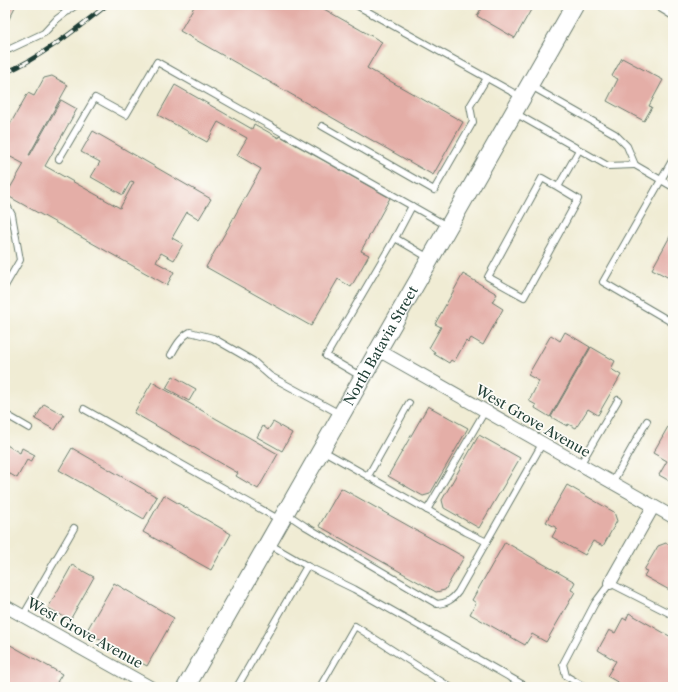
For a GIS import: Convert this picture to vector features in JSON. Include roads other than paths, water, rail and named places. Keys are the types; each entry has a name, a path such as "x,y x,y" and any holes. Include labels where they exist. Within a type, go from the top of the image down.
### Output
{"main road":[{"name":"North Batavia Street","path":"186,687 575,5"}],"street":[{"name":"West Grove Avenue","path":"378,350 673,518"},
{"path":"610,582 653,507"},
{"name":"West Grove Avenue","path":"5,606 150,687"}],"lane":[{"path":"59,5 69,10"},
{"path":"10,50 44,33 57,19 76,5"},
{"path":"356,5 487,78 526,91 615,134 628,146 635,165"},
{"path":"655,5 673,16"},
{"path":"59,159 95,98 126,115 157,62 449,226"},
{"path":"322,126 434,190 473,122 470,106 487,78"},
{"path":"514,112 608,166 635,165 673,187"},
{"path":"558,187 579,150"},
{"path":"673,159 603,282 673,322"},
{"path":"542,178 558,187 578,200 524,297 488,277 542,178"},
{"path":"5,202 12,215 20,260 5,286"},
{"path":"362,378 326,356 412,206"},
{"path":"394,238 430,259"},
{"path":"171,355 185,334 190,332 213,338 253,361 270,376 341,415"},
{"path":"580,465 618,400"},
{"path":"368,476 409,403"},
{"path":"84,409 283,517 306,526 437,604 445,604 452,600 458,592 542,444"},
{"path":"427,510 485,411"},
{"path":"5,414 29,428"},
{"path":"612,483 647,421"},
{"path":"322,449 466,532 487,542"},
{"path":"23,616 74,528"},
{"path":"268,543 307,566 354,589 527,687"},
{"path":"237,687 307,566"},
{"path":"585,687 566,676 563,664 595,603 610,582 673,615"},
{"path":"320,687 354,626 450,687"}],"railway":[{"path":"5,73 46,51 107,5"}]}
